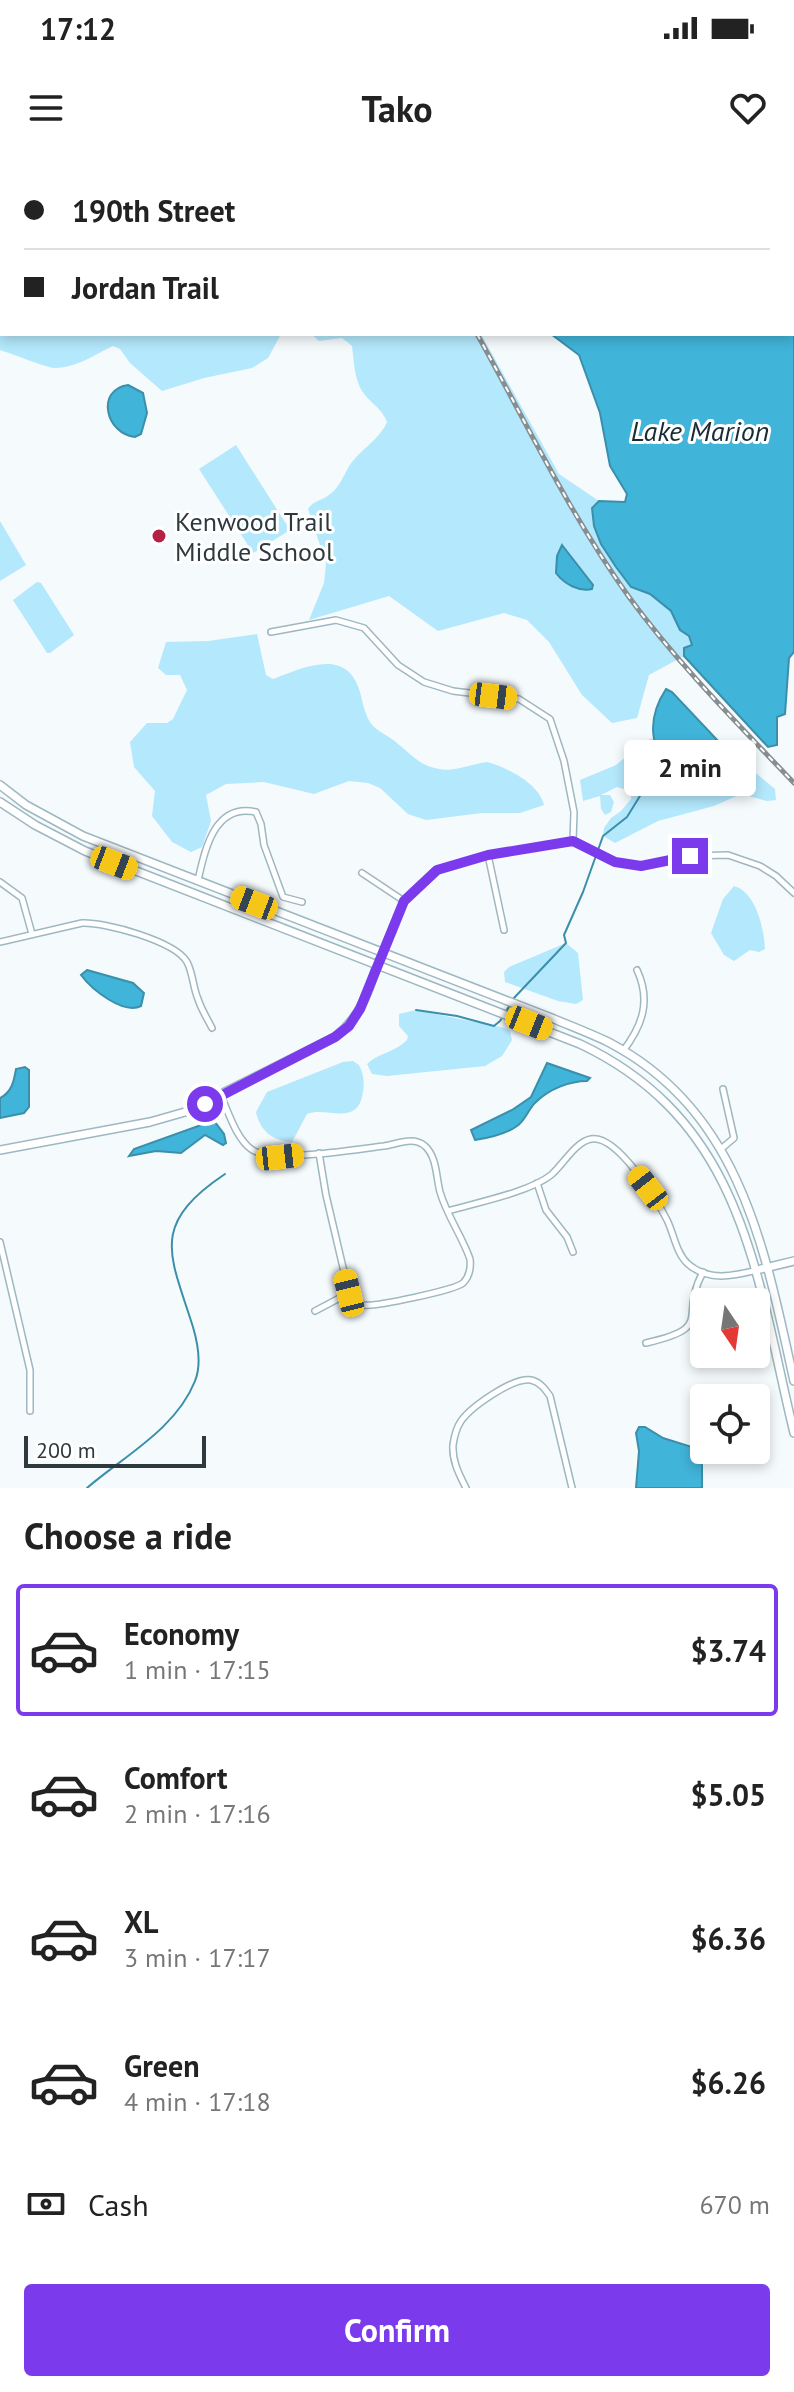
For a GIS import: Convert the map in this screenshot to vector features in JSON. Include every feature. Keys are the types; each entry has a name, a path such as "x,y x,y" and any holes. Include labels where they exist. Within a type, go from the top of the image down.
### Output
{"main road":[{"path":"0,785 26,805 83,836 554,1019 623,1051 659,1076 680,1097 721,1149 753,1214 794,1433"},
{"path":"0,802 35,825 85,851 580,1044 633,1074 671,1108 705,1149 737,1209 761,1269 794,1381"},
{"path":"0,1150 150,1122 185,1112 335,1037 360,1009 382,952"},
{"path":"761,1269 794,1261"}],"street":[{"path":"271,632 336,620 364,628 398,665 424,682 453,691 519,699 550,719 564,761 574,812 573,841"},
{"path":"198,880 205,846 217,824 246,810 256,812 283,897 302,902"},
{"path":"382,952 404,901 437,870 488,855 573,841 615,862 641,866 690,856 728,855 760,866 794,893"},
{"path":"488,855 504,930"},
{"path":"362,873 404,901"},
{"path":"0,882 22,898 32,934"},
{"path":"0,942 82,923 96,923 109,924 173,949 188,963 199,1003 212,1028"},
{"path":"623,1051 638,1029 644,1011 643,983 637,970"},
{"path":"721,1149 734,1138 723,1089"},
{"path":"221,1096 240,1136 252,1150 273,1157 417,1141 431,1153 448,1211 470,1259 469,1275 462,1284 376,1305 359,1303 349,1293 319,1153"},
{"path":"448,1211 537,1183 556,1170 583,1142 590,1139 606,1141 648,1188 665,1215 681,1255 691,1266 723,1277 761,1269"},
{"path":"537,1183 546,1210 567,1237 573,1252"},
{"path":"0,1242 30,1370 30,1411"},
{"path":"646,1343 677,1335 688,1327 693,1315 695,1291 703,1272"},
{"path":"315,1311 349,1293"},
{"path":"466,1488 455,1464 453,1444 459,1424 473,1407 515,1382 529,1379 542,1385 550,1396 572,1488"}],"shaded area":[{"path":"0,336 280,336 268,358 252,368 162,391 130,363 120,349 113,346 77,363 54,368 0,350"},
{"path":"313,336 482,336 559,474 599,501 592,508 631,587 650,594 671,611 680,630 689,636 692,645 684,648 684,656 649,675 637,718 612,723 582,695 549,642 527,620 504,613 438,631 389,596 309,620 324,583 326,563 308,509 335,490 351,463 387,422 359,386 352,346 342,338 319,341"},
{"path":"236,445 290,530 253,553 199,469"},
{"path":"0,521 26,565 0,581"},
{"path":"37,582 41,583 74,635 50,653 47,653 13,600"},
{"path":"257,634 266,675 273,679 324,664 345,669 354,678 373,726 417,760 432,768 445,770 487,762 495,764 529,783 544,805 520,813 482,813 426,820 408,814 380,788 368,783 349,781 314,794 264,782 226,784 206,795 211,821 202,847 191,852 172,842 152,816 155,791 134,767 130,742 147,723 167,723 173,719 187,690 180,675 166,675 158,668 166,642 208,641"},
{"path":"652,738 667,759 682,767 741,778 751,769 775,789 776,800 767,801 741,794 714,806 658,821 615,843 603,836 604,828 631,799 631,791 617,787 601,795 610,795 614,802 611,812 605,815 600,796 583,801 580,780 616,765"},
{"path":"734,886 748,895 753,903 761,921 765,949 759,952 750,950 734,961 724,955 711,933 723,899"},
{"path":"566,943 578,953 583,1000 576,1004 558,1001 505,982 504,972 509,967"},
{"path":"416,1010 505,1028 510,1031 512,1040 502,1056 485,1066 387,1076 372,1074 367,1064 407,1040 408,1036 399,1026 399,1014"},
{"path":"353,1061 359,1065 364,1084 362,1097 353,1111 307,1114 292,1142 279,1140 264,1130 256,1112 267,1092 343,1062"}],"water":[{"name":"Lake Marion","path":"554,336 794,336 794,652 789,658 785,714 777,717 777,745 768,747 684,656 684,648 692,645 671,611 650,594 631,587 601,544 594,526 592,508 599,501 625,502 627,494 610,466 600,413 579,355"},
{"path":"128,385 143,393 147,413 141,434 135,437 117,428 108,412 111,395"},
{"path":"562,545 593,585 592,589 572,586 556,573 557,556"},
{"path":"666,689 737,761 741,773 724,776 681,767 661,753 653,733 656,710"},
{"path":"87,970 133,983 144,993 141,1006 126,1007 109,1000 81,975"},
{"path":"547,1063 590,1078 547,1093 513,1129 475,1140 471,1130 531,1097"},
{"path":"25,1067 29,1070 29,1107 24,1113 0,1118 0,1098 10,1089 16,1069"},
{"path":"212,1121 224,1134 226,1143 223,1145 205,1135 181,1153 156,1151 129,1156 134,1149"},
{"path":"639,1427 645,1427 663,1438 690,1446 690,1464 702,1465 702,1488 636,1488 639,1451 636,1433"}],"waterway":[{"path":"513,999 566,943 564,935 603,836 627,817 664,757"},
{"path":"416,1010 494,1026 510,1005"},
{"path":"87,1488 162,1428 186,1398 195,1381 198,1347 173,1260 172,1242 175,1226 185,1209 225,1174"}],"railway":[{"path":"478,336 568,501 629,597 688,669 794,783"}],"place":[{"name":"Kenwood Trail Middle School","path":"159,536"}],"route":[{"path":"205,1104 335,1037 349,1026 360,1009 404,901 437,870 488,855 573,841 615,862 641,866 690,856"}]}
